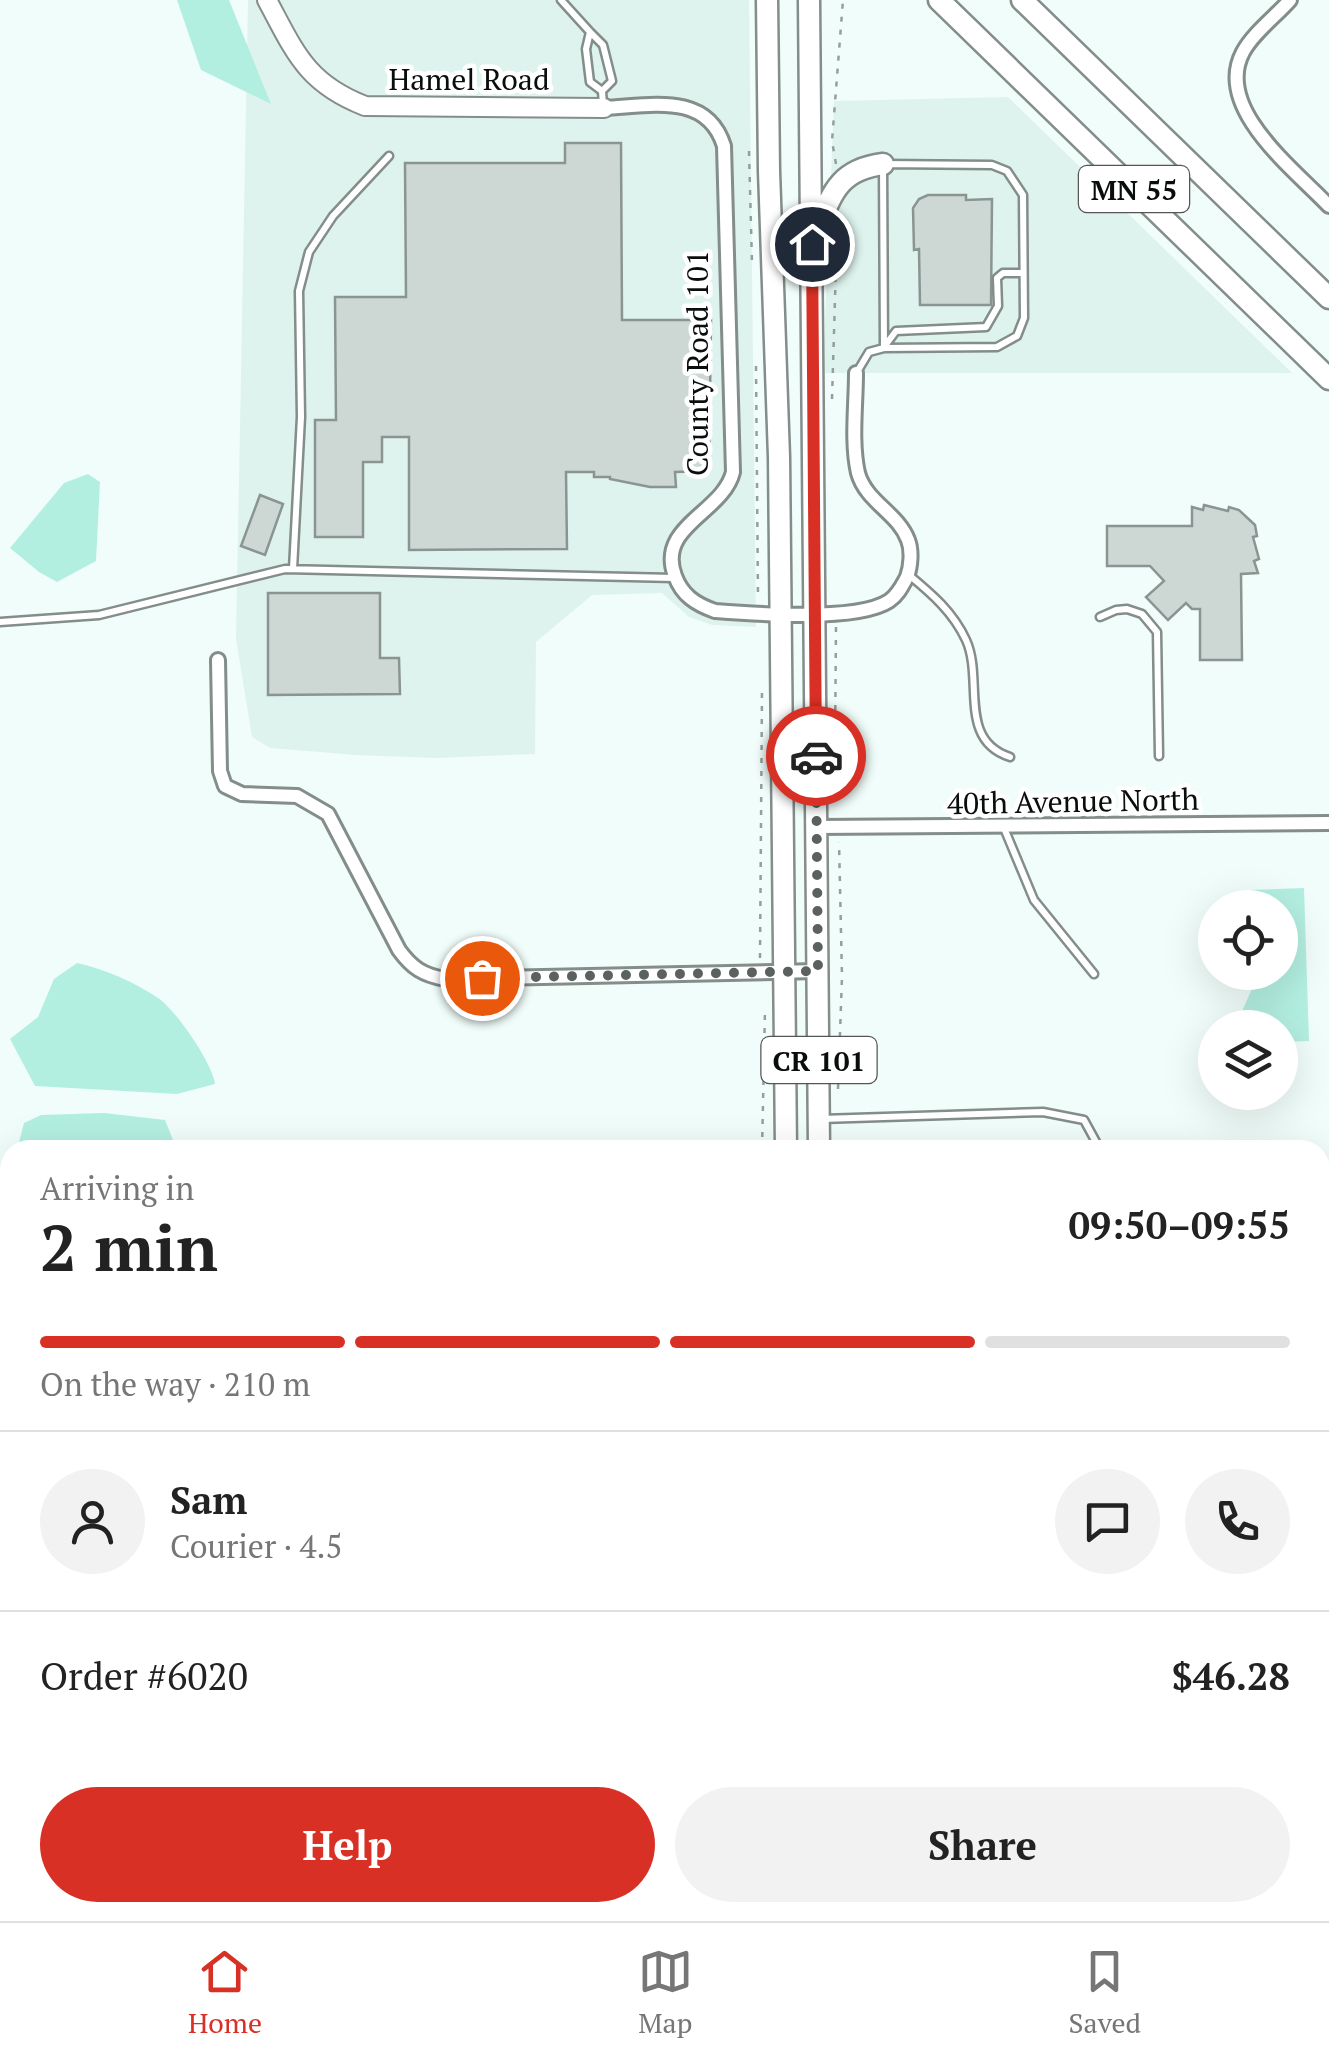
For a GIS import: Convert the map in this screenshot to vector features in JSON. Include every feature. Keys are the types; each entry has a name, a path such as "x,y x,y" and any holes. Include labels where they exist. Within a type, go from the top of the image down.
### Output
{"main road":[{"name":"CR 101","path":"767,0 781,613 786,1140"},
{"name":"CR 101","path":"810,0 815,613 827,828 818,971 828,1118 822,1140"},
{"path":"810,38 824,0"},
{"name":"MN 55","path":"939,0 1329,378"},
{"name":"MN 55","path":"1022,0 1329,298"},
{"path":"812,244 843,178 862,166 883,164"}],"street":[{"name":"Hamel Road","path":"267,0 304,68 341,97 365,106 603,99"},
{"path":"1290,0 1244,50 1236,86 1254,128 1329,206"},
{"name":"County Road 101","path":"603,99 684,105 712,120 724,146 733,472 730,486 694,518 675,542 672,555 676,578"},
{"path":"676,578 697,605 714,611 867,610 888,602 900,590 908,574 910,542 902,528 867,492 858,474 856,374"},
{"path":"218,660 220,771 226,786 233,792 298,796 328,814 398,950 410,966 426,976 446,979 818,971"},
{"name":"40th Avenue North","path":"827,828 1329,822"}],"lane":[{"path":"562,0 602,45 612,81 603,99 590,82 586,49 590,32"},
{"path":"293,569 302,416 299,291 309,252 333,216 389,156"},
{"path":"856,374 869,352 884,348 998,347 1008,344 1022,328 1023,195 1007,171 992,164 883,164 884,348"},
{"path":"884,348 896,331 986,327 998,306 998,278 1003,273 1024,273"},
{"path":"0,622 99,615 293,569 676,578"},
{"path":"908,574 952,616 967,641 974,664 976,726 991,748 1010,758"},
{"path":"1100,617 1128,609 1142,614 1157,632 1159,756"},
{"path":"1003,826 1034,900 1094,974"},
{"path":"828,1118 1043,1112 1084,1120 1095,1140"}],"path":[{"path":"843,0 832,141 836,167 843,178"},
{"path":"750,141 753,274"},
{"path":"832,404 837,227"},
{"path":"756,362 756,587"},
{"path":"836,639 836,747"},
{"path":"760,972 762,688"},
{"path":"827,828 842,977 828,1118"},
{"path":"762,1140 765,1010"}],"shaded area":[{"path":"177,0 229,0 271,104 201,70"},
{"path":"248,0 749,0 756,627 712,625 689,617 662,593 592,595 536,642 535,754 435,758 356,755 270,748 252,737 236,639"},
{"path":"1008,97 1292,373 823,373 834,101"},
{"path":"88,474 100,482 96,561 57,582 10,548 64,483"},
{"path":"1304,888 1309,1041 1298,1041 1298,1010 1243,1010 1251,990 1298,990 1298,890 1249,890"},
{"path":"77,963 129,981 166,1004 201,1051 215,1084 177,1094 35,1086 10,1039 38,1017 54,979"},
{"path":"104,1113 165,1120 173,1140 20,1140 24,1123 41,1115"}],"building":[{"path":"565,143 621,143 622,320 711,320 709,471 675,472 676,487 650,487 594,477 594,472 566,472 567,549 409,550 409,437 382,437 382,462 363,462 363,537 315,537 315,420 336,420 335,297 406,297 405,163 565,163"},
{"path":"928,195 992,199 991,305 920,305 919,249 914,250 913,208"},
{"path":"260,495 283,504 265,555 241,546"},
{"path":"1204,505 1239,510 1255,525 1257,536 1253,537 1259,559 1254,561 1258,573 1241,574 1242,660 1200,660 1200,609 1192,609 1186,603 1168,620 1146,597 1164,581 1150,566 1107,566 1107,526 1192,526 1192,507 1203,510"},
{"path":"268,593 380,593 380,658 399,658 400,694 268,695"}],"way so far":[{"path":"482,978 818,971 816,756"}],"route":[{"path":"812,244 816,756"}]}
